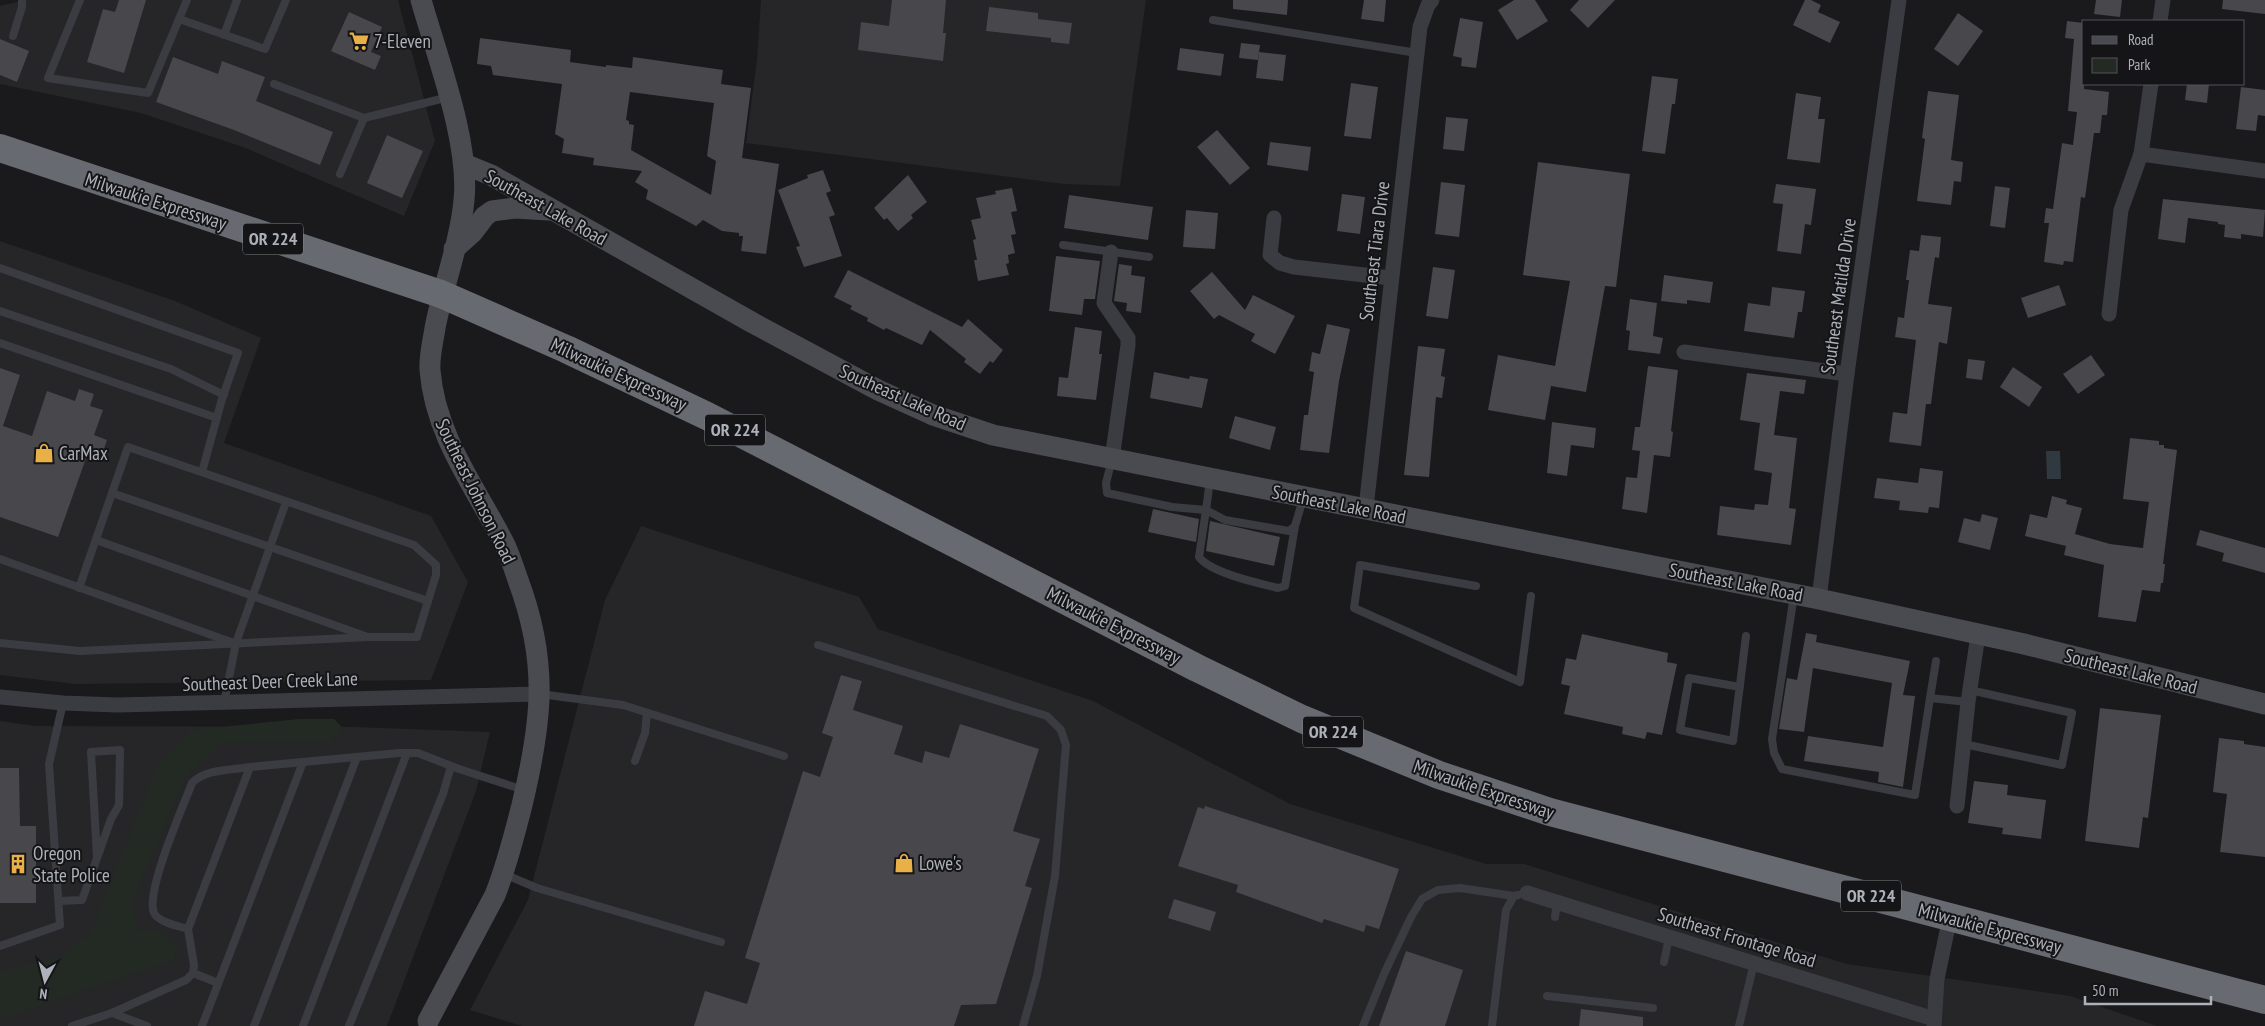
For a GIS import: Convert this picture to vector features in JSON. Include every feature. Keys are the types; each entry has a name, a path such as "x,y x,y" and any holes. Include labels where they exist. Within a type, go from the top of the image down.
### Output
{"highway":[{"name":"Milwaukie Expressway","path":"0,148 442,294 574,352 707,416 1197,668 1371,749 1439,775 1550,812 2265,1000"}],"street":[{"name":"Southeast Johnson Road","path":"420,0 449,97 464,164 464,201 442,294 430,368 440,419 452,450 506,547 522,591 535,641 540,694 537,733 525,790 503,874 495,894 429,1023"},
{"name":"Southeast Tiara Drive","path":"1366,508 1420,26 1428,5 1432,0"},
{"name":"Southeast Matilda Drive","path":"1819,599 1847,374 1899,0"},
{"path":"2160,20 2163,0"},
{"path":"2109,314 2122,210 2140,154 2151,85"},
{"path":"2140,154 2265,171"},
{"name":"Southeast Lake Road","path":"464,164 491,175 878,390 933,415 1001,437 1819,599 2265,704"},
{"path":"454,249 492,211 515,208 552,210"},
{"path":"1274,218 1270,255 1280,263 1294,267 1391,278"},
{"path":"1111,252 1104,302 1106,308 1128,338 1112,460"},
{"path":"1684,352 1847,374"},
{"path":"1957,806 1978,635"},
{"name":"Southeast Deer Creek Lane","path":"0,697 63,703 117,705 540,694"},
{"name":"Southeast Frontage Road","path":"1521,894 1556,909 1669,937 1934,1022"},
{"path":"1934,1022 1940,960 1950,917"}],"lane":[{"path":"13,36 22,7 22,0"},
{"path":"80,0 48,78 148,93 187,0"},
{"path":"224,35 237,0"},
{"path":"179,19 264,49 286,0"},
{"path":"1213,20 1417,53"},
{"path":"274,84 364,118 449,97"},
{"path":"340,174 364,118"},
{"path":"1063,245 1149,257"},
{"path":"0,268 238,353 202,472"},
{"path":"0,311 171,369 224,395"},
{"path":"0,343 217,418"},
{"path":"0,643 80,651 369,637 417,637 436,575 436,565 414,545 128,447 79,588"},
{"path":"1112,460 1106,483 1107,493 1172,507 1206,510 1225,520 1292,529"},
{"path":"1210,478 1199,557 1203,563 1278,588 1285,586 1288,579 1292,529 1304,497"},
{"path":"112,493 428,601"},
{"path":"224,703 236,643 286,502"},
{"path":"96,540 369,637"},
{"path":"0,560 236,643"},
{"path":"1476,586 1360,565 1354,608 1520,682 1531,596"},
{"path":"1794,594 1772,739 1774,753 1782,769 1915,795 1936,661"},
{"path":"1740,687 1689,678 1680,730 1733,741 1740,687 1746,636"},
{"path":"818,645 1047,716 1061,730 1066,745 1055,876 1037,976 1023,1026"},
{"path":"540,694 610,702 784,756"},
{"path":"1930,698 1969,696 2072,713 2062,765 1964,744"},
{"path":"0,946 60,925 49,764 63,703"},
{"path":"635,761 644,733 647,713"},
{"path":"59,901 82,900 111,819 119,805 120,750 91,752 97,857"},
{"path":"303,1026 407,753"},
{"path":"188,929 158,918 154,914 152,906 160,866 188,792 197,778 208,774 250,767 418,753 451,766 525,790"},
{"path":"254,1026 357,757"},
{"path":"202,1026 303,762"},
{"path":"349,1026 443,794 451,766"},
{"path":"72,1026 112,1013 186,980 193,973 194,965 188,929 250,767"},
{"path":"503,874 537,888 722,942"},
{"path":"1363,1026 1384,974 1422,899 1438,890 1460,888 1521,894"},
{"path":"1492,1026 1506,910 1521,894"},
{"path":"1664,962 1669,937"},
{"path":"1739,1026 1754,963"},
{"path":"193,973 218,983"},
{"path":"1547,996 1652,1008"},
{"path":"112,1013 148,1026"}],"shaded area":[{"path":"26,0 398,0 435,141 404,216 243,147 141,113 0,84 0,6"},
{"path":"761,0 1146,0 1120,186 1064,184 746,143 757,60"},
{"path":"0,241 175,301 261,338 224,443 431,516 468,582 431,680 75,684 0,675"},
{"path":"2046,451 2060,451 2061,479 2047,479"},
{"path":"641,526 859,597 878,629 1093,701 1290,804 1486,864 1524,864 1847,964 2070,996 2157,1026 522,1026 470,1010 528,900 605,600"},
{"path":"0,721 35,726 353,727 490,732 476,791 387,1026 0,1026"}],"green space":[{"path":"299,719 334,719 344,729 330,741 223,743 186,776 132,902 137,929 161,931 178,947 173,961 0,1019 0,972 61,956 90,934 159,764 191,730"}],"building":[{"path":"119,0 146,0 124,73 87,62 103,9 115,12"},
{"path":"892,0 946,0 943,33 946,33 943,61 858,50 861,22 889,26"},
{"path":"1233,0 1288,0 1287,15 1233,9"},
{"path":"1364,0 1386,0 1384,22 1361,19"},
{"path":"1514,0 1535,0 1548,21 1517,40 1498,10"},
{"path":"1579,0 1615,0 1588,28 1570,10"},
{"path":"1805,0 1811,0 1821,5 1818,12 1840,22 1830,43 1793,25"},
{"path":"2096,0 2122,0 2120,17 2094,14"},
{"path":"2223,0 2265,0 2265,14 2222,9"},
{"path":"989,7 1038,13 1038,19 1072,23 1069,44 1051,42 1051,38 986,31"},
{"path":"349,12 382,27 371,52 381,56 375,70 331,51"},
{"path":"1958,13 1983,31 1958,66 1934,49"},
{"path":"1460,18 1483,22 1476,68 1461,66 1462,58 1453,56"},
{"path":"2067,21 2082,23 2082,85 2084,85 2084,89 2109,92 2107,115 2102,115 2100,133 2094,133 2085,198 2081,197 2073,262 2064,261 2063,265 2044,262 2049,223 2044,223 2046,208 2053,209 2062,143 2073,145 2077,112 2068,111 2074,39 2065,38"},
{"path":"480,38 571,50 570,62 606,67 606,65 632,68 633,57 723,70 721,84 751,88 742,158 779,164 766,254 741,251 743,236 739,236 739,233 722,231 703,220 696,226 646,199 648,190 635,182 642,171 593,165 594,158 562,153 564,139 555,134 562,84 493,75 491,66 477,64","holes":["630,92 714,103 707,156 716,161 711,195 631,150 634,125 629,124 629,121 626,120"]},
{"path":"0,39 29,51 17,82 0,75"},
{"path":"1241,43 1260,45 1258,60 1239,58"},
{"path":"1180,48 1224,54 1221,76 1177,70"},
{"path":"1259,52 1286,55 1283,81 1256,78"},
{"path":"173,57 218,74 222,61 265,77 256,101 333,132 320,165 234,130 156,102"},
{"path":"1652,76 1678,79 1675,104 1672,104 1665,154 1642,151"},
{"path":"1351,83 1378,87 1371,139 1344,136"},
{"path":"2187,85 2209,85 2207,103 2185,100"},
{"path":"2241,87 2265,90 2265,116 2258,115 2256,131 2236,129"},
{"path":"1928,91 1959,95 1951,160 1963,162 1961,182 1954,181 1951,205 1917,201 1925,139 1922,138"},
{"path":"1796,93 1821,97 1818,119 1825,119 1820,163 1787,159"},
{"path":"1446,117 1468,119 1464,151 1443,149"},
{"path":"1217,130 1250,168 1230,185 1197,147"},
{"path":"387,135 423,151 402,198 367,183"},
{"path":"1270,142 1311,147 1308,171 1267,165"},
{"path":"1538,162 1630,174 1616,287 1605,286 1586,392 1551,386 1545,420 1488,410 1498,355 1555,366 1570,281 1523,275"},
{"path":"823,170 831,191 826,193 835,215 829,217 842,256 804,267 796,247 800,246 778,190 808,178 807,175"},
{"path":"908,175 927,202 911,215 913,218 898,231 887,218 884,220 874,208"},
{"path":"1441,182 1465,185 1459,237 1435,234"},
{"path":"1776,184 1816,189 1811,225 1805,224 1801,254 1777,251 1783,204 1773,203"},
{"path":"1995,186 2010,188 2005,228 1990,226"},
{"path":"1012,188 1017,211 1011,212 1016,234 1011,235 1015,253 1008,255 1009,263 1006,264 1009,275 978,281 974,260 977,260 973,240 976,239 971,220 981,218 976,198 996,194 995,191"},
{"path":"1342,194 1365,197 1360,234 1337,231"},
{"path":"1069,195 1153,207 1148,240 1064,228"},
{"path":"2163,199 2265,210 2263,237 2241,234 2241,239 2224,237 2225,225 2218,224 2218,222 2188,218 2185,243 2158,239"},
{"path":"1186,210 1218,213 1215,249 1183,247"},
{"path":"1921,235 1941,237 1939,258 1935,257 1928,304 1952,307 1947,344 1939,342 1931,404 1926,404 1921,446 1889,442 1893,412 1907,414 1916,340 1895,337 1898,317 1904,318 1909,280 1906,280 1910,250 1919,251"},
{"path":"1056,256 1100,261 1095,299 1084,299 1082,315 1049,311"},
{"path":"1119,264 1132,266 1131,275 1145,277 1141,313 1126,311 1127,303 1114,301"},
{"path":"1433,267 1455,270 1448,319 1426,316"},
{"path":"848,270 962,327 968,319 1003,350 993,363 990,361 980,374 964,362 966,359 930,330 922,345 886,328 884,330 867,321 868,318 850,309 852,306 834,297"},
{"path":"1212,272 1245,310 1253,295 1295,316 1275,354 1251,341 1255,334 1219,315 1214,319 1190,291"},
{"path":"1664,275 1713,282 1710,303 1687,300 1687,304 1661,301"},
{"path":"2059,285 2066,305 2028,318 2021,298"},
{"path":"1772,287 1805,291 1802,312 1798,312 1794,338 1744,331 1748,303 1770,306"},
{"path":"1630,299 1657,303 1653,336 1663,338 1660,354 1628,350 1630,331 1626,330"},
{"path":"1327,324 1350,329 1339,381 1329,453 1300,450 1304,415 1308,415 1314,372 1309,371 1312,352 1320,354"},
{"path":"1075,327 1102,331 1099,354 1102,354 1096,400 1057,396 1059,377 1068,378"},
{"path":"1418,346 1445,349 1441,376 1445,377 1442,398 1436,397 1429,477 1404,475"},
{"path":"2091,355 2105,375 2078,394 2063,374"},
{"path":"1968,359 1985,361 1982,380 1966,378"},
{"path":"1648,366 1678,370 1670,457 1654,455 1647,513 1622,509 1626,477 1637,478 1640,451 1632,450 1635,427 1640,427"},
{"path":"2013,367 2042,387 2029,407 2000,387"},
{"name":"CarMax","path":"0,368 20,375 3,426 32,436 47,391 75,401 79,389 94,394 90,406 103,410 94,435 107,440 102,455 89,450 58,537 0,517"},
{"path":"1154,372 1189,379 1190,376 1208,379 1202,408 1150,398"},
{"path":"1747,373 1806,380 1804,394 1780,391 1774,435 1797,438 1789,508 1796,509 1791,545 1717,535 1720,506 1754,510 1755,504 1768,505 1772,473 1754,470 1760,423 1740,420"},
{"path":"1235,416 1276,427 1270,450 1229,438"},
{"path":"1552,422 1596,428 1594,448 1571,445 1567,476 1547,473"},
{"path":"2130,438 2159,441 2159,445 2164,445 2164,448 2177,450 2163,564 2165,564 2163,583 2161,583 2160,592 2142,590 2136,622 2098,617 2104,565 2064,555 2066,546 2025,536 2030,514 2047,518 2052,496 2067,500 2066,504 2082,508 2075,534 2110,544 2143,548 2149,502 2123,499"},
{"path":"1920,468 1943,471 1939,508 1929,507 1928,513 1899,510 1900,501 1874,498 1877,478 1918,483"},
{"path":"1153,509 1199,519 1196,542 1148,532"},
{"path":"1982,514 1998,518 1990,550 1958,542 1964,518 1980,522"},
{"path":"1210,521 1280,537 1274,566 1206,551"},
{"path":"2200,530 2265,548 2265,573 2222,561 2224,553 2196,545"},
{"path":"1806,633 1817,635 1816,642 1910,661 1903,695 1915,696 1903,787 1878,782 1879,772 1804,761 1808,736 1883,747 1892,683 1813,668 1804,732 1779,729 1787,678 1797,680"},
{"path":"1582,634 1668,653 1667,662 1677,664 1662,735 1647,732 1645,739 1622,734 1623,727 1564,714 1570,686 1561,684 1566,658 1576,660"},
{"name":"Lowe's","path":"841,675 862,681 853,710 903,726 894,754 922,763 925,751 949,758 960,724 1039,749 1013,831 1040,839 1025,886 1032,888 996,1004 961,1005 954,1026 694,1026 705,991 747,1004 760,963 745,958 803,771 820,777 833,737 822,733"},
{"path":"2100,708 2161,715 2148,818 2143,817 2139,848 2085,841"},
{"path":"2219,738 2244,741 2244,744 2265,747 2265,857 2220,852 2227,794 2213,792"},
{"name":"Oregon State Police","path":"0,768 19,768 20,826 36,826 36,903 0,903"},
{"path":"1974,781 2008,785 2007,795 2046,800 2041,839 2002,834 2003,828 1968,823"},
{"path":"1205,806 1399,869 1379,929 1366,925 1364,932 1324,919 1322,923 1236,892 1238,885 1178,866 1198,807 1204,809"},
{"path":"1174,899 1216,912 1210,931 1168,918"},
{"path":"1406,951 1463,970 1445,1026 1379,1026"},
{"path":"1581,1009 1643,1017 1643,1026 1579,1026"}],"place":[{"name":"7-Eleven","path":"359,41"},
{"name":"CarMax","path":"44,453"},
{"name":"Lowe's","path":"904,863"},
{"name":"Oregon State Police","path":"18,864"}]}
